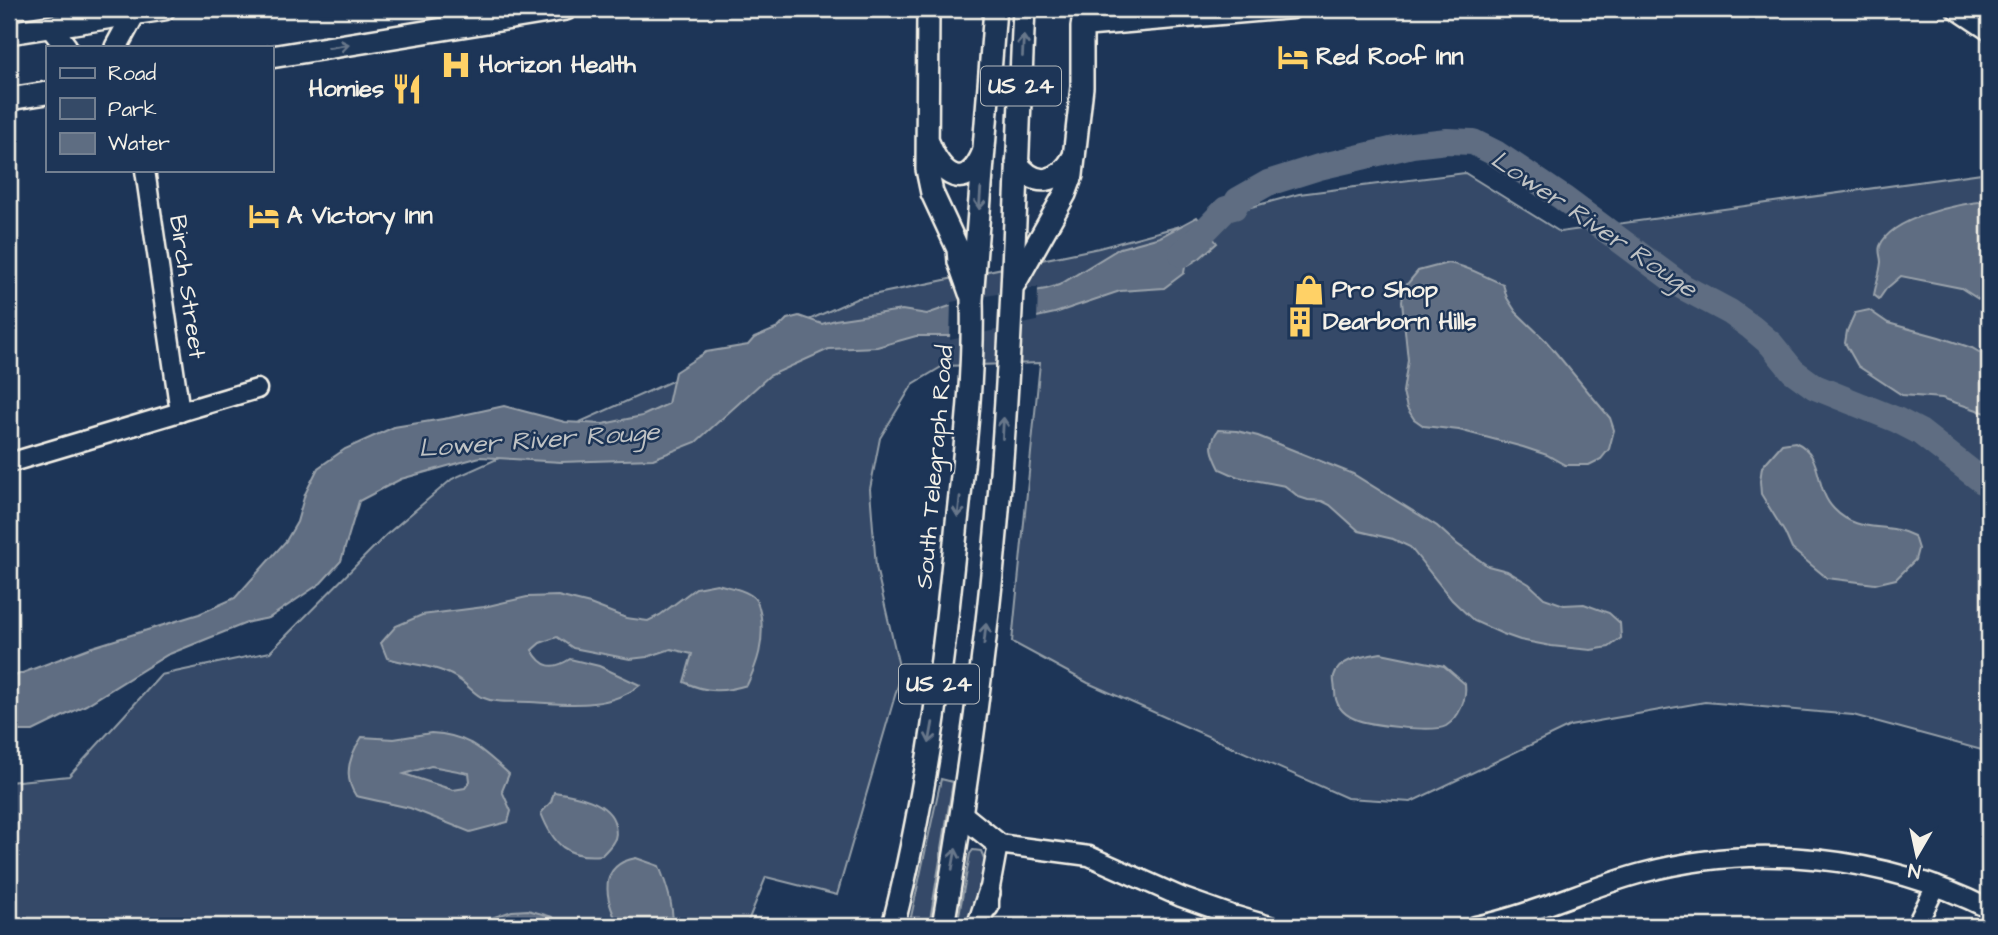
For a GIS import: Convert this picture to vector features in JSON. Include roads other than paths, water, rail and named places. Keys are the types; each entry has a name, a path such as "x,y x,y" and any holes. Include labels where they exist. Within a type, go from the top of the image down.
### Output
{"main road":[{"path":"9,33 164,9"},
{"path":"273,57 566,9"},
{"path":"928,9 927,169 932,193 958,249 959,262 972,300"},
{"name":"South Telegraph Road","path":"893,926 918,815 939,691 964,451 972,350 972,300 995,9"},
{"name":"US 24","path":"943,926 980,687 997,521 1012,288 1024,9"},
{"path":"117,46 134,14"},
{"path":"1012,288 1065,194 1072,175 1082,87 1084,18"},
{"path":"51,27 65,46"},
{"path":"9,99 46,93"},
{"path":"929,142 940,167 945,173 956,176 978,166 983,152"},
{"path":"1017,163 1026,175 1048,179 1067,168 1075,155"},
{"path":"962,815 998,844"},
{"path":"978,926 989,893"}],"street":[{"path":"1084,18 1292,9"},
{"path":"1956,9 1989,31"},
{"name":"Birch Street","path":"145,172 180,412"},
{"path":"9,463 257,389"},
{"path":"989,926 989,893 998,844 1089,856 1181,897 1270,926"},
{"path":"1475,926 1642,873 1707,861 1766,858 1821,860 1884,870 1936,886 1989,909"},
{"path":"1916,926 1936,886"},
{"path":"1229,914 1247,926"}],"water":[{"path":"1989,201 1989,306 1961,288 1901,276 1879,299 1874,295 1881,262 1879,248 1887,236 1898,227 1928,213"},
{"path":"1197,217 1217,243 1185,267 1184,273 1164,288 1120,291 1055,313 949,336 916,336 877,347 829,349 769,376 696,442 653,459 561,462 480,457 401,479 359,501 341,561 321,583 269,618 249,622 167,655 86,705 33,731 9,731 9,678 89,648 199,614 235,598 286,541 297,522 305,494 318,468 345,449 394,427 504,406 565,422 603,424 642,416 668,404 675,372 706,352 748,345 754,338 778,328 787,319 799,316 822,324 902,310 927,314 950,306 1046,289 1059,285 1120,248 1160,237"},
{"path":"1448,263 1470,269 1503,284 1507,298 1516,312 1546,341 1610,418 1614,430 1609,449 1601,459 1589,465 1565,465 1547,455 1523,447 1459,430 1424,426 1414,419 1407,408 1403,392 1408,360 1402,301 1404,288 1418,271"},
{"path":"1869,310 1888,323 1972,348 1989,358 1989,414 1942,398 1902,395 1858,366 1845,343 1847,331 1855,313"},
{"path":"1218,430 1258,436 1353,474 1437,526 1488,566 1507,571 1529,584 1544,598 1564,605 1584,604 1609,613 1620,623 1621,638 1609,647 1591,650 1551,646 1520,640 1474,621 1452,600 1410,547 1393,539 1359,531 1322,501 1299,497 1285,486 1238,477 1220,469 1212,449"},
{"path":"1795,442 1811,455 1823,492 1843,517 1863,525 1893,529 1914,536 1918,549 1915,560 1896,579 1875,584 1827,578 1792,549 1761,494 1760,481 1762,467 1782,444"},
{"path":"717,584 742,590 752,596 758,604 761,617 761,644 751,677 747,685 731,689 708,690 684,682 692,654 671,649 630,659 573,648 557,637 540,643 532,650 544,664 553,666 570,659 599,666 640,685 615,698 587,704 499,701 481,697 447,673 387,658 381,643 396,626 422,615 484,607 527,597 558,596 590,604 626,618 648,621 696,588"},
{"path":"1381,653 1444,666 1465,684 1463,702 1455,718 1446,726 1429,729 1387,726 1362,721 1343,712 1335,696 1334,678 1337,670 1354,659"},
{"path":"431,733 455,737 474,745 509,774 502,791 511,811 508,822 470,832 410,808 356,796 350,781 349,767 362,737 394,739","holes":["431,766 469,773 470,781 465,788 453,790 404,774"]},
{"path":"554,792 590,801 606,810 612,817 615,838 602,855 590,856 570,852 556,841 541,813 551,802"},
{"path":"636,858 659,866 669,895 673,926 619,926 608,894 610,875 623,862"},
{"path":"528,910 553,917 560,926 468,926 512,911"}],"waterway":[{"name":"Lower River Rouge","path":"1182,254 1226,209 1234,207 1238,200 1268,183 1319,167 1412,145 1447,141 1473,142 1497,154 1563,198 1683,287 1730,312 1751,327 1771,344 1793,371 1815,387 1920,432 1989,486"}],"place":[{"name":"Red Roof Inn","path":"1293,57"},
{"name":"Horizon Health","path":"456,65"},
{"name":"Homies","path":"407,89"},
{"name":"A Victory Inn","path":"264,216"},
{"name":"Pro Shop","path":"1309,290"},
{"name":"Dearborn Hills","path":"1300,322"}]}
